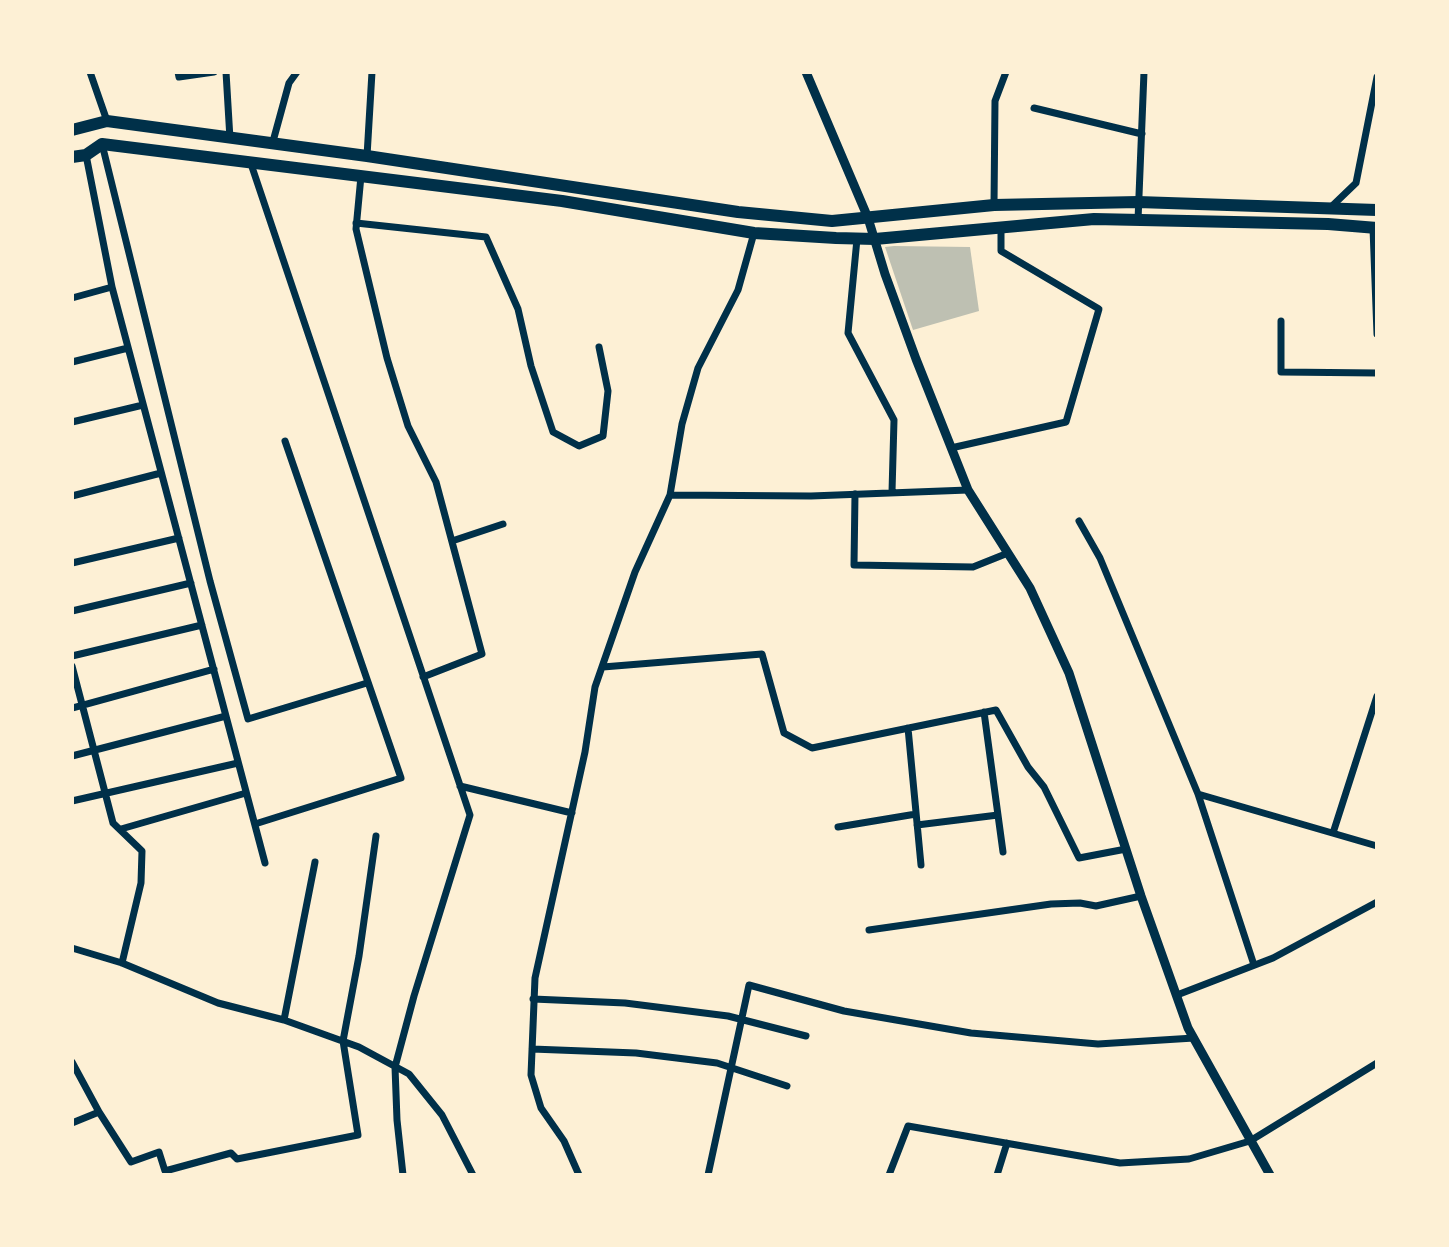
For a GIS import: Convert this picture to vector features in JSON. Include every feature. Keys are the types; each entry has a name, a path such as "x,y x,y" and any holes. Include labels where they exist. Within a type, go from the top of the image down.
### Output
{"main road":[{"path":"72,130 107,121 367,156 738,212 832,221 994,205 1138,202 1377,210"},
{"path":"102,144 107,121"},
{"path":"72,157 86,155 102,144 562,201 754,233 857,239 1094,219 1328,224 1375,228"},
{"path":"361,176 367,156"},
{"path":"994,205 996,227"},
{"path":"1328,224 1329,209"}],"street":[{"path":"90,72 107,121"},
{"path":"178,72 179,77 214,72"},
{"path":"226,72 230,139"},
{"path":"272,145 289,83 297,72"},
{"path":"367,156 372,72"},
{"path":"806,72 868,218 890,288 968,490 1030,588 1069,673 1141,896 1194,1038 1270,1175"},
{"path":"994,205 995,101 1006,72"},
{"path":"1138,220 1144,72"},
{"path":"1329,209 1356,183 1377,77"},
{"path":"1034,108 1142,134"},
{"path":"102,144 210,581 248,719 367,683"},
{"path":"86,155 112,287 265,863"},
{"path":"250,161 470,815 395,1067 403,1175"},
{"path":"361,176 356,223 387,358 408,426 436,482 482,654 423,677"},
{"path":"356,223 486,237 518,309 531,366 553,432 579,446 603,436 608,391 599,347"},
{"path":"951,448 1066,422 1099,309 1001,251 996,227"},
{"path":"1375,228 1377,334"},
{"path":"579,1175 564,1141 541,1108 531,1075 535,978 572,813 595,687 635,572 670,495 682,424 698,368 738,290 754,233"},
{"path":"857,239 848,333 894,420 892,492"},
{"path":"72,298 112,287"},
{"path":"1281,321 1281,372 1377,373"},
{"path":"72,362 128,348"},
{"path":"72,422 143,405"},
{"path":"255,824 401,778 285,441"},
{"path":"72,496 161,473"},
{"path":"670,495 968,490"},
{"path":"855,494 854,565 973,567 1008,553"},
{"path":"1079,521 1100,558 1198,794 1254,965"},
{"path":"452,541 503,524"},
{"path":"72,563 179,538"},
{"path":"72,611 191,583"},
{"path":"72,656 202,625"},
{"path":"603,667 762,654 784,733 812,748 996,710 1028,767 1044,787 1079,858 1126,849"},
{"path":"72,666 113,823 142,851 141,883 122,963"},
{"path":"72,708 214,669"},
{"path":"1333,833 1377,696"},
{"path":"984,712 1003,852"},
{"path":"72,756 226,716"},
{"path":"908,728 921,865"},
{"path":"72,801 238,763"},
{"path":"460,786 572,813"},
{"path":"121,829 246,793"},
{"path":"1198,794 1377,846"},
{"path":"838,827 916,814"},
{"path":"917,825 998,815"},
{"path":"72,1062 131,1162 159,1152 165,1171 231,1153 237,1159 358,1135 343,1041 376,836"},
{"path":"284,1020 315,862"},
{"path":"869,930 1051,904 1096,906 1141,896"},
{"path":"1177,995 1273,958 1377,902"},
{"path":"72,948 122,963 218,1003 284,1020 343,1041 409,1074 442,1115 473,1175"},
{"path":"708,1175 749,985 844,1011 971,1033 1098,1044 1194,1038"},
{"path":"533,999 625,1003 741,1019 806,1036"},
{"path":"532,1049 636,1053 717,1063 787,1086"},
{"path":"889,1175 908,1126 1120,1163 1189,1159 1250,1141 1377,1063"},
{"path":"72,1123 99,1112"},
{"path":"997,1175 1007,1143"},
{"path":"188,1164 191,1175"}],"building":[{"path":"885,247 970,247 979,311 913,330"}]}
